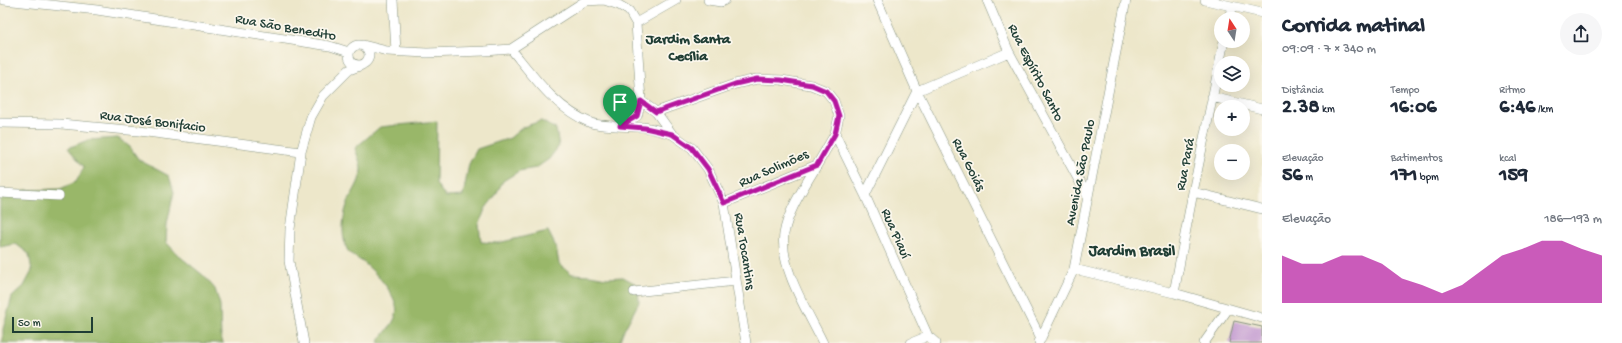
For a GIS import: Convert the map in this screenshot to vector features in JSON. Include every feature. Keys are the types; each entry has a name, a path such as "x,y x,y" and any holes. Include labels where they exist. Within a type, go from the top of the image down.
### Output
{"street":[{"name":"Rua São Benedito","path":"4,0 97,10 330,46 349,56 355,64 365,62"},
{"path":"392,0 396,51"},
{"path":"363,45 387,51 427,53 485,51 511,48 585,1 604,0 619,5 629,11 636,23 641,101 637,116 620,126"},
{"path":"636,23 676,0"},
{"path":"708,0 721,2 725,0"},
{"name":"Rua Goiás","path":"877,0 917,91 1040,341"},
{"name":"Rua Espírito Santo","path":"987,0 1009,52 1088,197"},
{"name":"Avenida São Paulo","path":"1040,341 1074,269 1126,0"},
{"path":"1205,0 1262,13"},
{"path":"1231,12 1232,6"},
{"name":"Rua São Benedito","path":"349,56 354,46 363,45"},
{"path":"363,45 369,51 365,62"},
{"name":"Rua Tocantins","path":"511,48 560,105 592,123 645,128 672,134"},
{"name":"Rua Pará","path":"1174,293 1222,48"},
{"path":"304,343 289,261 290,229 301,152 311,117 323,96 349,70 387,51"},
{"path":"865,195 917,91 1009,52"},
{"path":"349,56 349,70"},
{"name":"Rua Solimões","path":"656,112 735,84 757,79 781,80 812,85 826,91 834,101 839,116 835,134 817,165 724,203"},
{"path":"1212,97 1262,109"},
{"name":"Rua Tocantins","path":"641,101 656,112 672,134 692,148 708,169 724,203 746,343"},
{"name":"Rua José Bonifacio","path":"0,123 60,124 139,131 301,152"},
{"name":"Rua Piauí","path":"835,134 865,195 928,336 936,343"},
{"path":"817,165 792,211 784,234 784,253 789,273 823,343"},
{"path":"1193,192 1262,210"},
{"path":"0,193 59,196"},
{"path":"1074,269 1174,293 1228,310 1262,318"},
{"path":"634,292 736,281"},
{"path":"1204,343 1228,310"},
{"path":"911,343 928,336"}],"green space":[{"path":"437,121 436,184 446,197 463,196 469,164 477,149 510,138 523,127 541,121 556,129 559,146 549,159 536,168 519,171 503,181 495,196 485,209 479,225 481,242 498,243 548,231 556,247 559,264 572,274 606,278 623,277 638,285 639,302 623,332 619,343 378,343 393,323 397,308 391,293 386,286 368,266 350,253 345,243 343,230 344,216 361,173 355,148 380,127"},
{"path":"118,138 130,147 139,160 169,176 174,192 167,224 166,242 178,255 204,276 215,289 220,305 221,340 224,343 0,343 3,341 3,329 12,297 24,286 32,271 29,254 16,244 0,247 0,196 25,190 60,189 76,182 84,167 68,148 88,140"}],"building":[{"path":"1234,321 1262,327 1262,343 1229,343"}],"district":[{"name":"Jardim Santa Cecília","path":"688,46"},
{"name":"Jardim Brasil","path":"1132,249"}],"route":[{"path":"757,79 781,80 812,85 826,91 834,101 839,116 835,134 817,165 724,203 708,169 692,148 672,134 645,128 620,126 637,116 641,101 656,112 735,84 757,79"}]}
